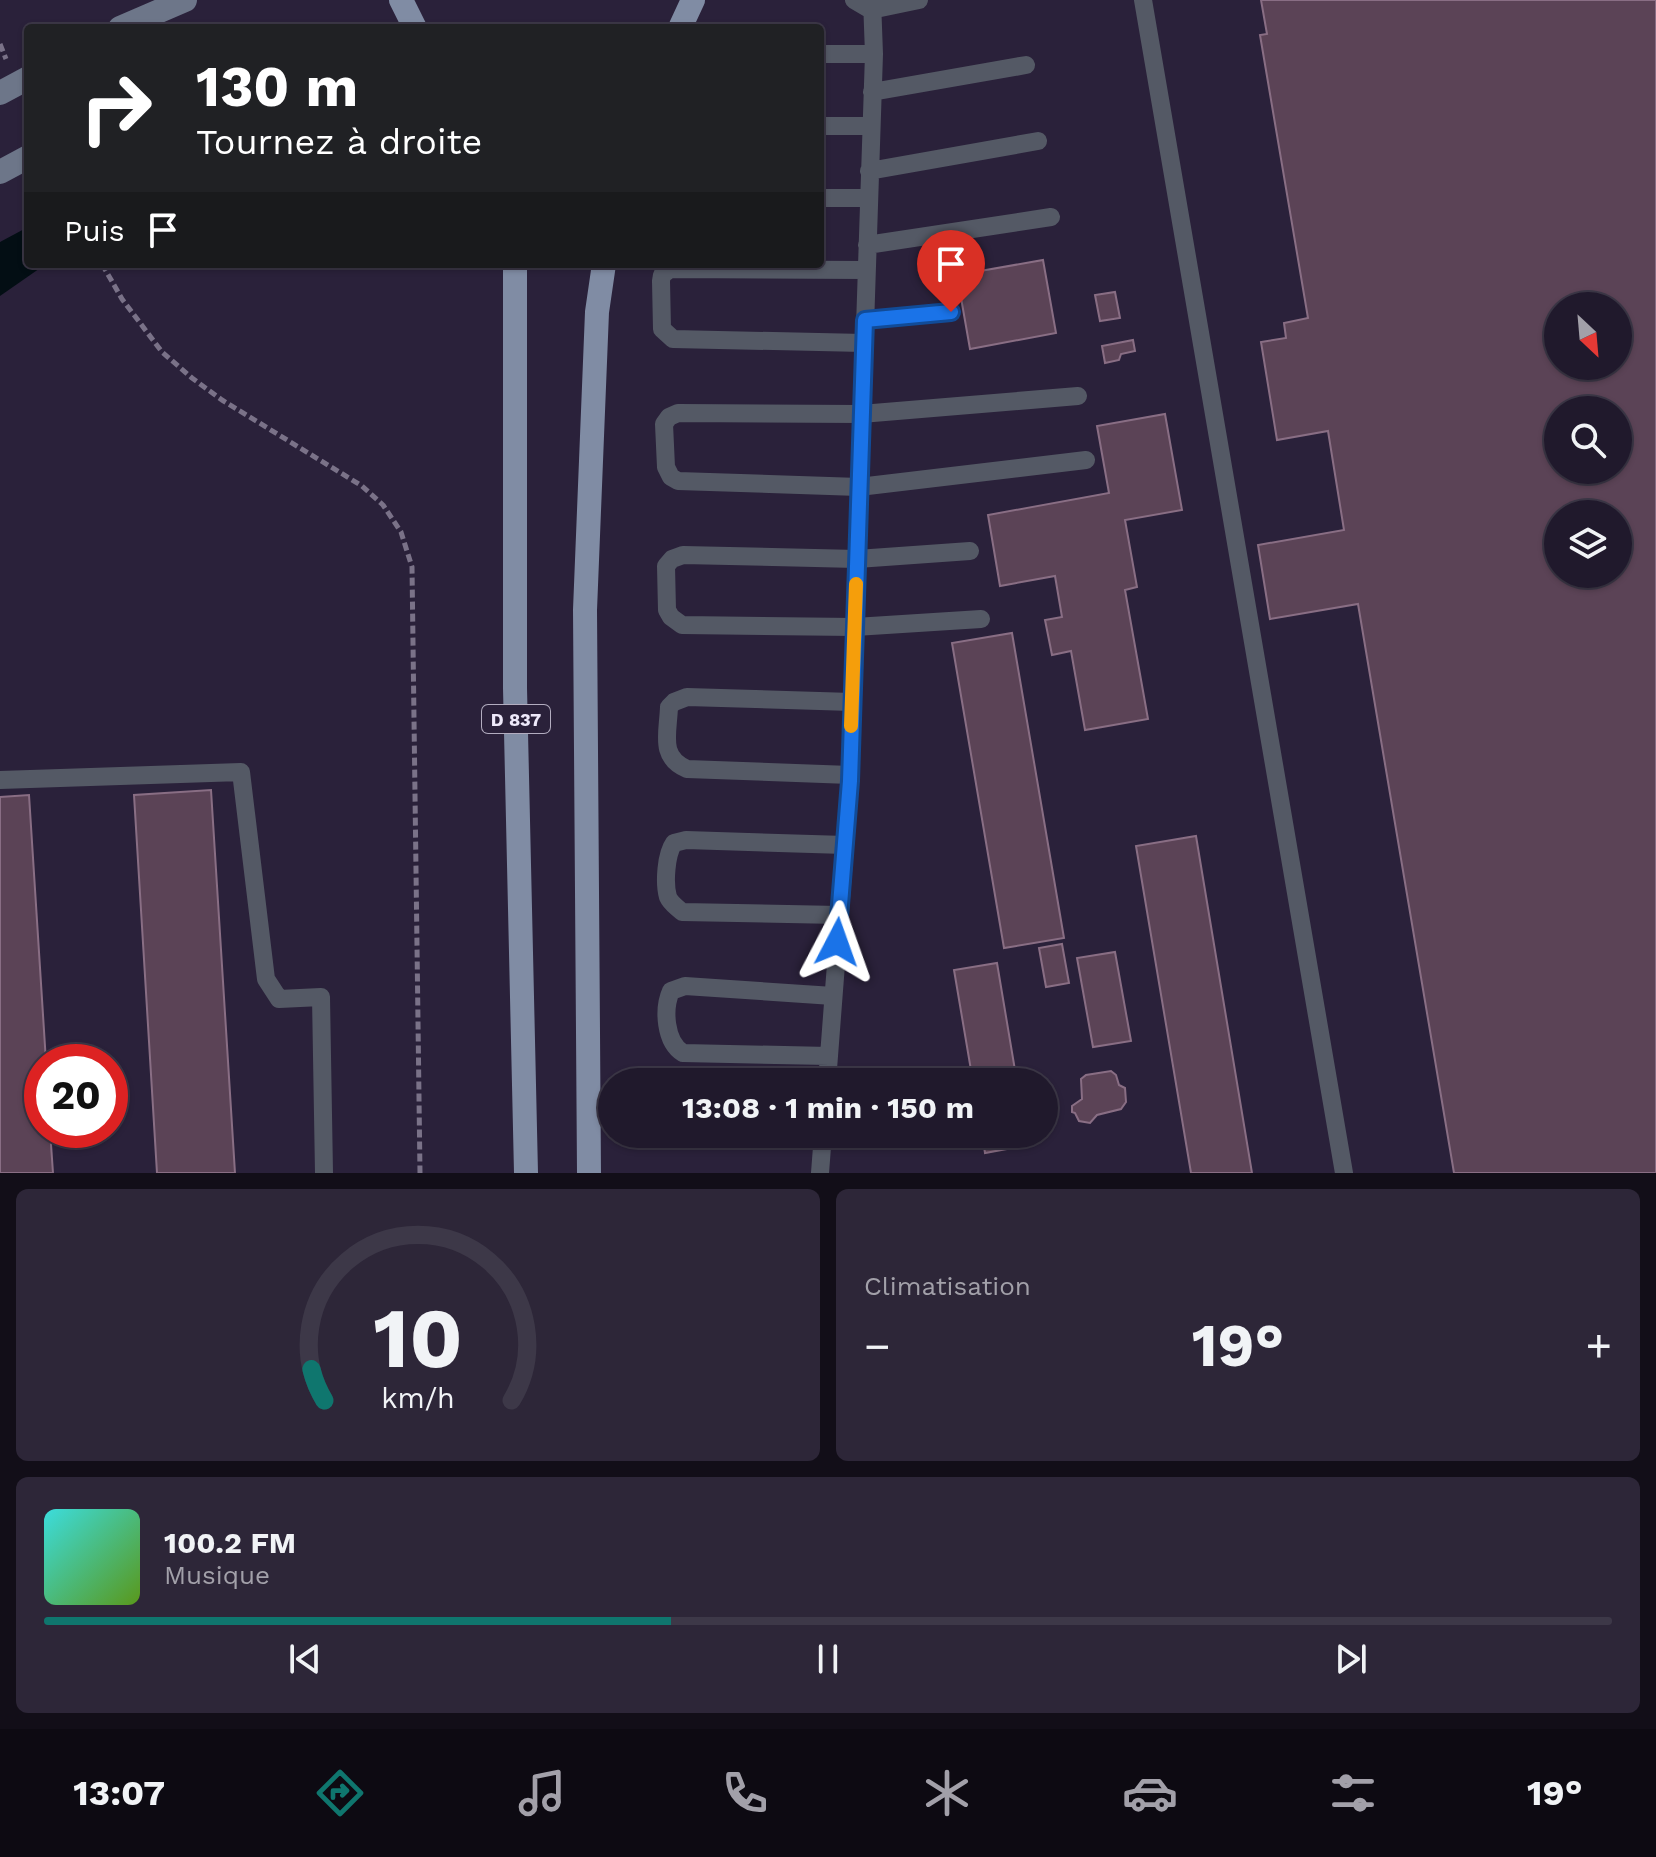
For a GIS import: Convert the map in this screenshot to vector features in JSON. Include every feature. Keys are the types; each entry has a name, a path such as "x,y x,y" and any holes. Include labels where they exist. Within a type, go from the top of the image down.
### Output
{"main road":[{"path":"401,0 413,24"},
{"path":"682,24 693,0"},
{"name":"D 837","path":"515,268 515,688 526,1173"},
{"path":"589,1173 585,610 597,312 603,268"}],"street":[{"path":"129,24 185,0"},
{"path":"0,93 24,80"},
{"path":"0,172 24,159"}],"lane":[{"path":"854,0 871,5 919,0"},
{"path":"1143,0 1344,1173"},
{"path":"828,1068 850,775 874,54 871,5"},
{"path":"824,54 874,54"},
{"path":"872,92 1026,65"},
{"path":"824,126 871,126"},
{"path":"869,171 1038,141"},
{"path":"824,198 869,198"},
{"path":"867,245 1051,217"},
{"path":"864,343 673,339 662,329 661,281 662,275 670,269 866,270"},
{"path":"865,320 951,312"},
{"path":"1078,396 861,414 678,413 669,417 664,424 666,467 671,477 678,481 859,487 1086,460"},
{"path":"970,551 857,559 683,555 672,559 666,566 667,610 682,625 855,627 981,619"},
{"path":"850,775 687,769 674,763 668,753 669,707 687,697 852,702"},
{"path":"0,780 241,772 266,979 279,999 321,997 324,1173"},
{"path":"839,915 682,912 667,895 668,851 674,843 686,840 845,845"},
{"path":"829,1056 683,1053 674,1048 669,1038 668,998 671,991 685,986 833,996"},
{"path":"820,1173 822,1148"}],"path":[{"path":"104,268 122,299 162,352 222,400 362,486 383,505 401,532 412,567 420,1173"}],"shaded area":[{"path":"24,229 24,268 40,268 0,296 0,242"}],"building":[{"path":"1261,0 1656,0 1656,1173 1454,1173 1358,604 1270,619 1258,545 1344,530 1328,431 1277,440 1261,342 1286,338 1284,323 1308,318 1260,35 1267,34"},
{"path":"1043,260 1056,333 970,349 957,275"},
{"path":"1115,292 1120,318 1100,321 1095,295"},
{"path":"1133,340 1135,351 1121,354 1119,360 1105,363 1102,346"},
{"path":"1165,414 1182,510 1125,520 1137,587 1125,590 1148,719 1085,730 1071,651 1052,655 1045,620 1062,617 1055,576 1000,586 988,515 1109,493 1097,426"},
{"path":"1012,633 1064,938 1004,948 952,643"},
{"path":"211,790 235,1173 157,1173 134,795"},
{"path":"29,795 45,1044 24,1044 24,1148 51,1148 53,1173 0,1173 0,797"},
{"path":"1196,836 1252,1173 1191,1173 1136,846"},
{"path":"1062,944 1069,983 1046,987 1039,948"},
{"path":"1115,952 1131,1041 1093,1047 1077,958"},
{"path":"997,963 1015,1068 971,1068 954,970"},
{"path":"1111,1071 1119,1085 1125,1088 1126,1102 1121,1109 1097,1115 1090,1123 1079,1121 1072,1112 1072,1106 1082,1099 1081,1079 1086,1075"},
{"path":"984,1148 1012,1148 985,1153"}],"slow traffic":[{"path":"851,726 856,584"}],"route":[{"path":"837,942 850,781 865,320 951,312"}]}
